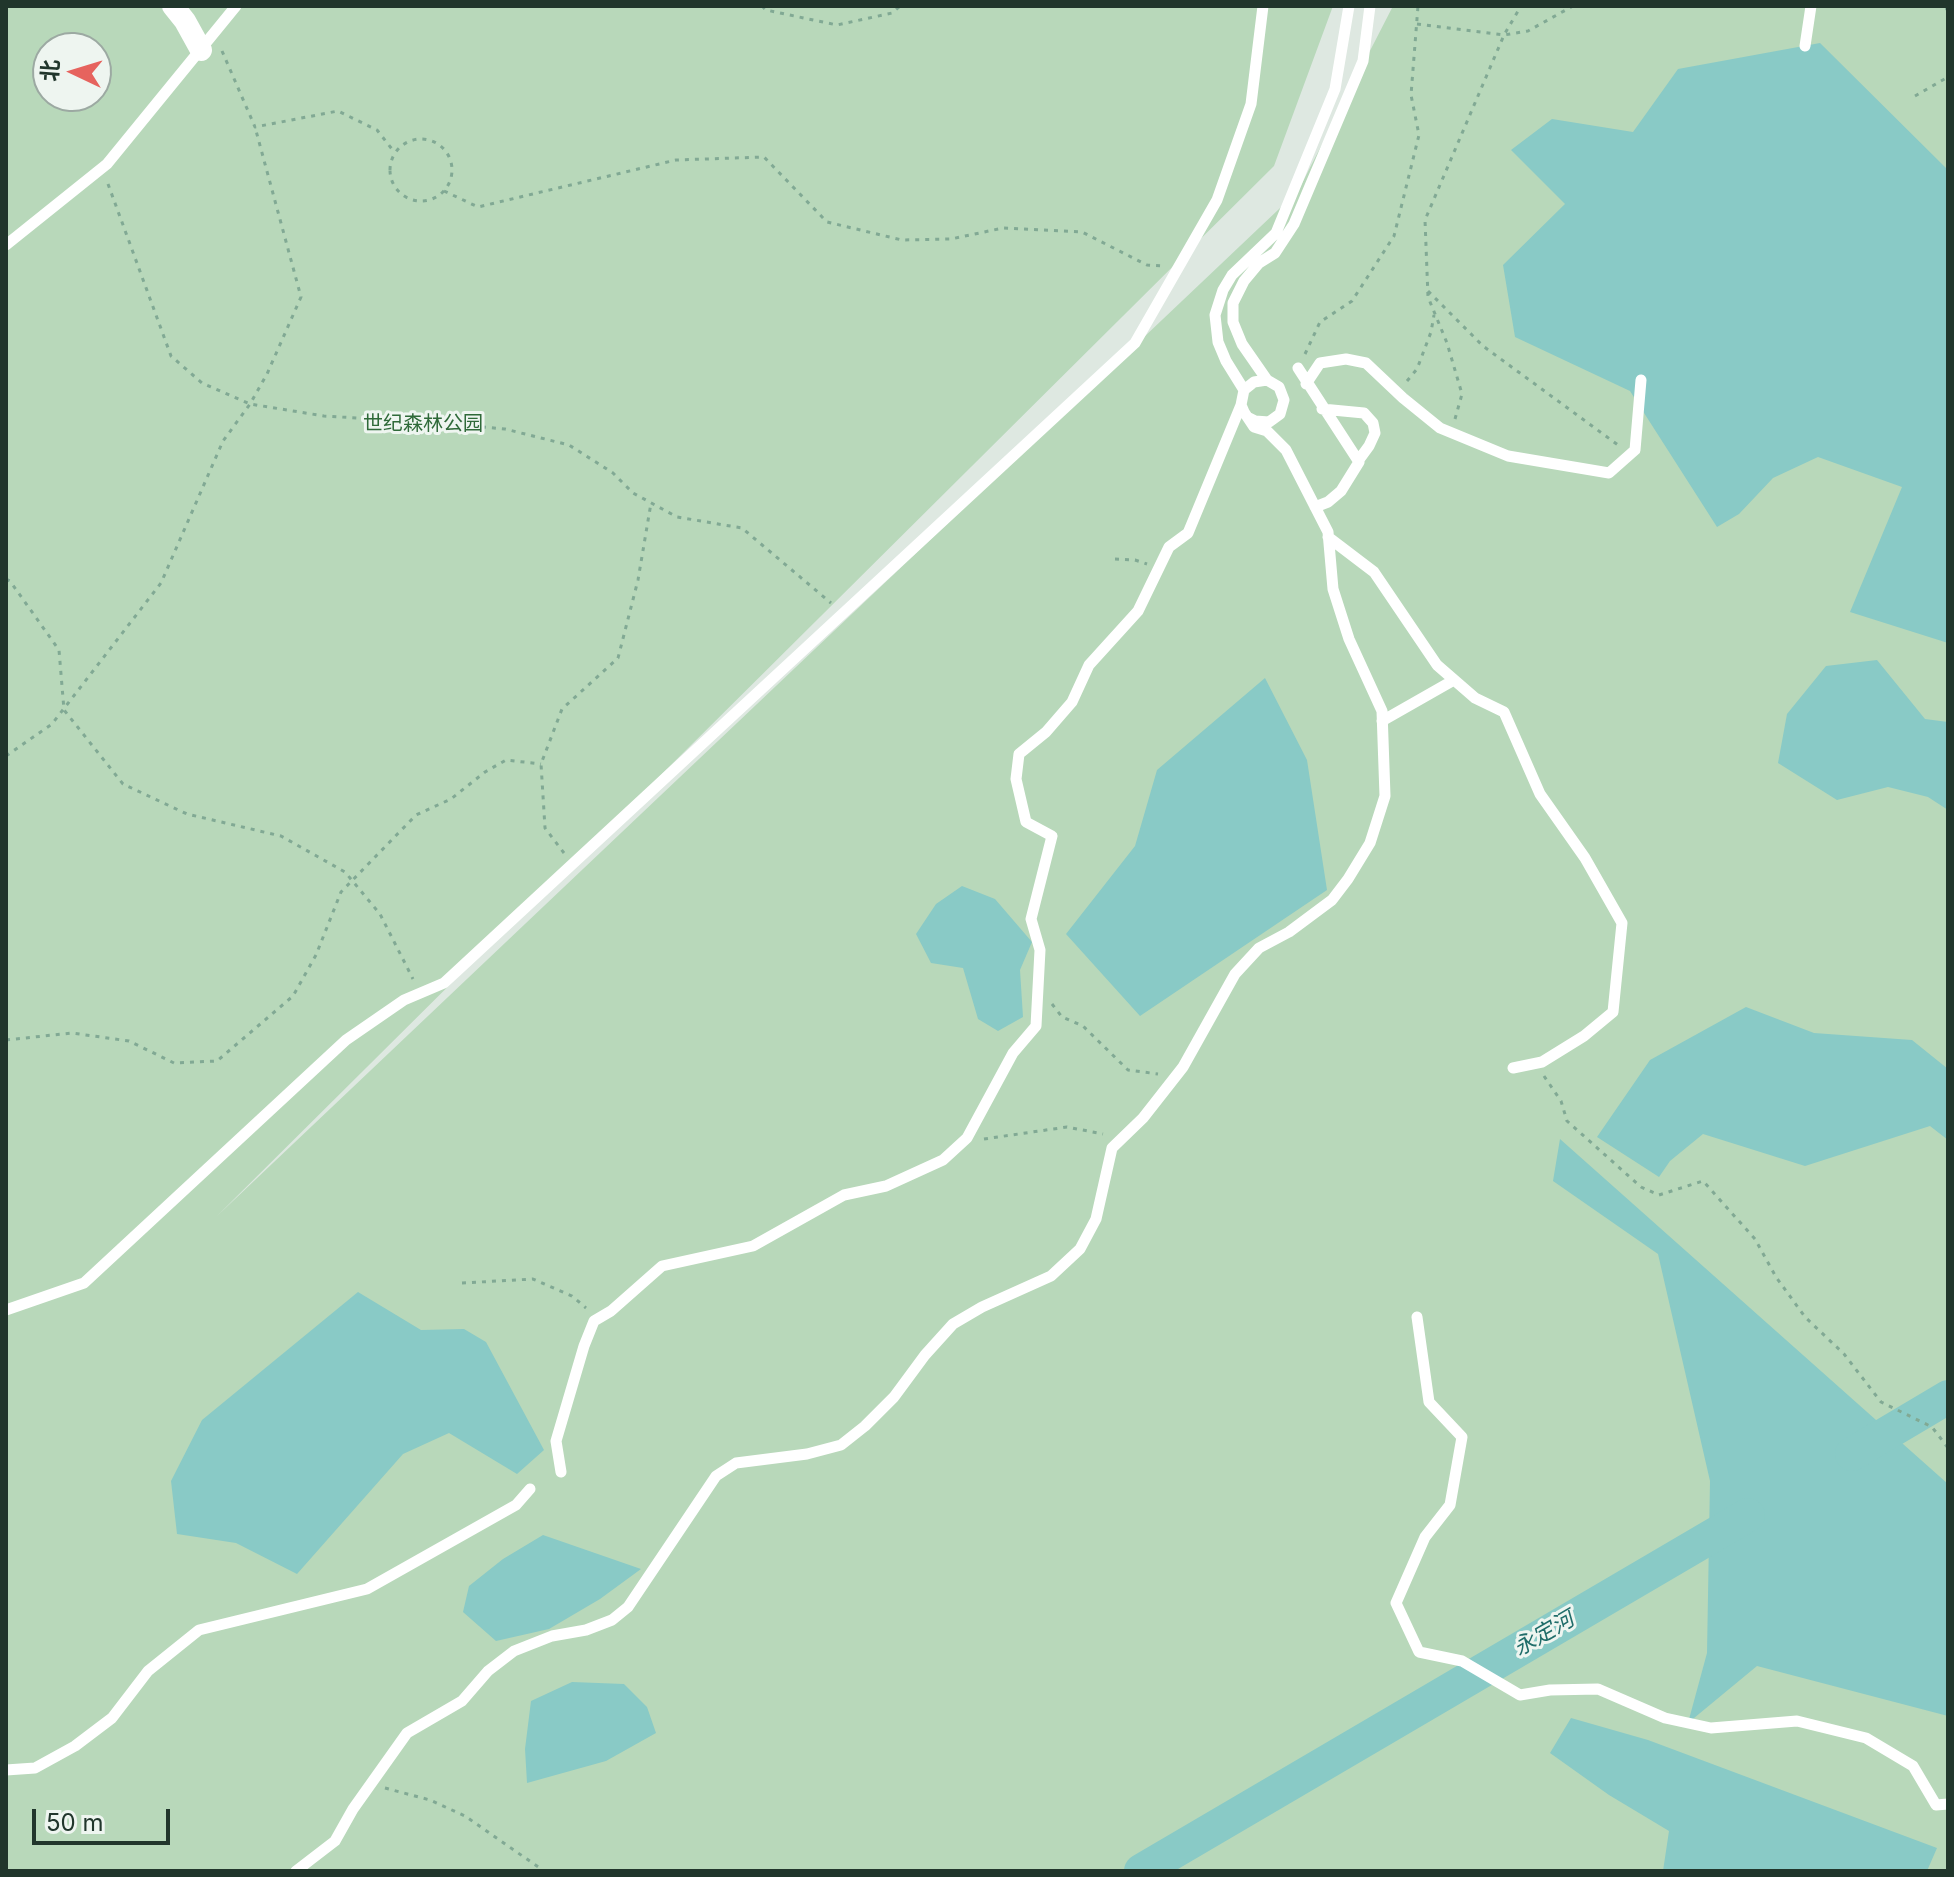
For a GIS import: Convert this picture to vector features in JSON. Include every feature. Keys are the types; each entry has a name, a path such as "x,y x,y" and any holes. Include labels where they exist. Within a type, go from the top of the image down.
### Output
{"street":[{"path":"173,6 208,41"}],"lane":[{"path":"6,245 107,164 236,6"},
{"path":"6,1310 84,1283 346,1040 404,1000 444,983 1135,343 1217,200 1251,104 1263,6"},
{"path":"561,1472 556,1441 594,1321 662,1266 753,1246 844,1195 886,1186 943,1160 967,1138 1013,1053 1036,1026 1040,950 1031,919 1052,836 1026,822 1016,779 1019,754 1046,732 1072,702 1089,665 1138,611 1169,547 1188,533 1241,405 1244,390 1218,342 1215,315 1223,290 1232,275 1276,233 1335,89 1349,6"},
{"path":"1249,418 1269,422 1280,414 1284,400 1279,387 1267,380 1242,344 1233,322 1233,303 1244,281 1259,263 1275,253 1294,224 1363,61 1370,6"},
{"path":"1805,46 1811,6"},
{"path":"1306,384 1320,363 1346,359 1366,363 1440,428 1508,456 1609,473 1635,450 1641,380"},
{"path":"1298,368 1358,461"},
{"path":"1244,390 1254,382 1267,380"},
{"path":"296,1871 335,1841 407,1733 462,1701 488,1671 514,1651 552,1636 586,1630 612,1620 628,1607 716,1476 736,1463 807,1454 841,1445 894,1397 953,1324 982,1307 1051,1276 1080,1249 1096,1219 1112,1148 1143,1118 1178,1075 1235,974 1259,948 1289,932 1332,900 1370,843 1385,796 1382,711 1349,639 1333,589 1328,537 1315,507 1286,450 1267,431 1254,427 1241,405"},
{"path":"1315,507 1328,502 1350,480 1375,433 1373,423 1364,413 1322,409"},
{"path":"1328,537 1374,572 1437,665 1475,698 1504,712 1540,794 1585,858 1622,923 1613,1012 1584,1036 1542,1062 1513,1068"},
{"path":"1382,721 1454,680"},
{"path":"1417,1317 1429,1402 1462,1437 1450,1505 1425,1537 1396,1603 1419,1652 1462,1661 1520,1695 1550,1690 1598,1689 1665,1718 1711,1728 1797,1721 1866,1738 1913,1766 1936,1805 1948,1804"},
{"path":"6,1770 35,1768 75,1746 112,1718 148,1671 199,1630 367,1589 516,1505 530,1489"}],"path":[{"path":"762,6 766,10 837,25 892,13 900,6"},
{"path":"1298,368 1320,322 1352,301 1394,236 1419,135 1411,95 1418,6"},
{"path":"1448,430 1453,425 1462,394 1428,290 1425,220 1504,35 1521,6"},
{"path":"1417,24 1504,35 1528,31 1573,6"},
{"path":"1946,6 1948,16"},
{"path":"6,756 52,724 161,583 223,441 267,374 301,297 255,127 208,41"},
{"path":"1915,96 1948,77"},
{"path":"255,127 338,111 377,130 395,153"},
{"path":"421,139 440,145 451,162 450,182 444,191 426,200 407,197 393,182 391,163 395,153 411,140 421,139"},
{"path":"444,191 478,207 676,160 764,157 827,222 902,240 951,239 1003,228 1082,232 1147,265 1180,266"},
{"path":"107,164 107,183 171,356 202,383 250,404 335,418 505,429 569,445 613,473 633,493 677,517 742,528 842,614"},
{"path":"1428,290 1483,346 1630,454"},
{"path":"1397,393 1417,369 1431,332 1434,312"},
{"path":"573,863 545,828 541,764 562,709 618,658 638,580 651,503"},
{"path":"1115,559 1135,560 1159,568"},
{"path":"6,579 59,650 64,710 123,784 187,814 281,836 345,872 380,914 420,993"},
{"path":"6,1040 72,1033 129,1041 174,1063 217,1061 293,996 316,955 341,892 416,815 451,799 506,760 541,764"},
{"path":"1039,997 1051,1004 1062,1017 1083,1026 1128,1070 1178,1075"},
{"path":"1534,1063 1561,1101 1567,1121 1641,1187 1659,1195 1703,1181 1755,1239 1776,1277 1805,1317 1844,1354 1881,1402 1932,1427 1948,1448"},
{"path":"962,1143 1067,1127 1122,1138"},
{"path":"462,1283 533,1279 572,1296 598,1319"},
{"path":"369,1787 394,1789 465,1816 544,1871"}],"green space":[{"name":"世纪森林公园","path":"6,6 1333,6 1274,166 216,1217 1298,191 1393,6 1948,6 1948,1871 6,1871"}],"water":[{"path":"1820,43 1948,170 1948,643 1850,612 1902,487 1818,457 1773,478 1739,514 1717,527 1630,391 1515,337 1503,265 1565,204 1511,150 1552,119 1633,132 1678,69"},
{"path":"1877,660 1925,719 1948,722 1948,810 1928,797 1888,787 1837,800 1778,763 1787,714 1826,666"},
{"path":"1265,678 1307,760 1327,890 1140,1016 1066,934 1135,846 1157,770"},
{"path":"962,886 995,899 1032,942 1020,970 1023,1017 998,1031 978,1019 963,968 931,963 916,934 936,904"},
{"path":"1746,1007 1814,1033 1912,1040 1948,1069 1948,1140 1930,1126 1805,1166 1703,1134 1670,1161 1659,1177 1597,1137 1650,1060"},
{"path":"1560,1139 1948,1484 1948,1716 1757,1666 1688,1723 1707,1653 1710,1481 1658,1254 1553,1181"},
{"path":"358,1292 421,1330 464,1329 486,1342 544,1450 517,1474 449,1433 403,1454 297,1574 236,1543 177,1534 171,1481 202,1420"},
{"path":"543,1535 641,1569 600,1599 549,1629 496,1641 463,1612 469,1586 503,1559"},
{"path":"572,1682 624,1684 647,1707 656,1733 606,1761 527,1783 525,1749 531,1701"},
{"path":"1571,1718 1648,1740 1937,1848 1927,1871 1663,1871 1669,1831 1609,1795 1550,1753"}],"waterway":[{"name":"永定河","path":"1852,1454 1948,1397"},
{"name":"永定河","path":"1141,1871 1748,1515"}]}
